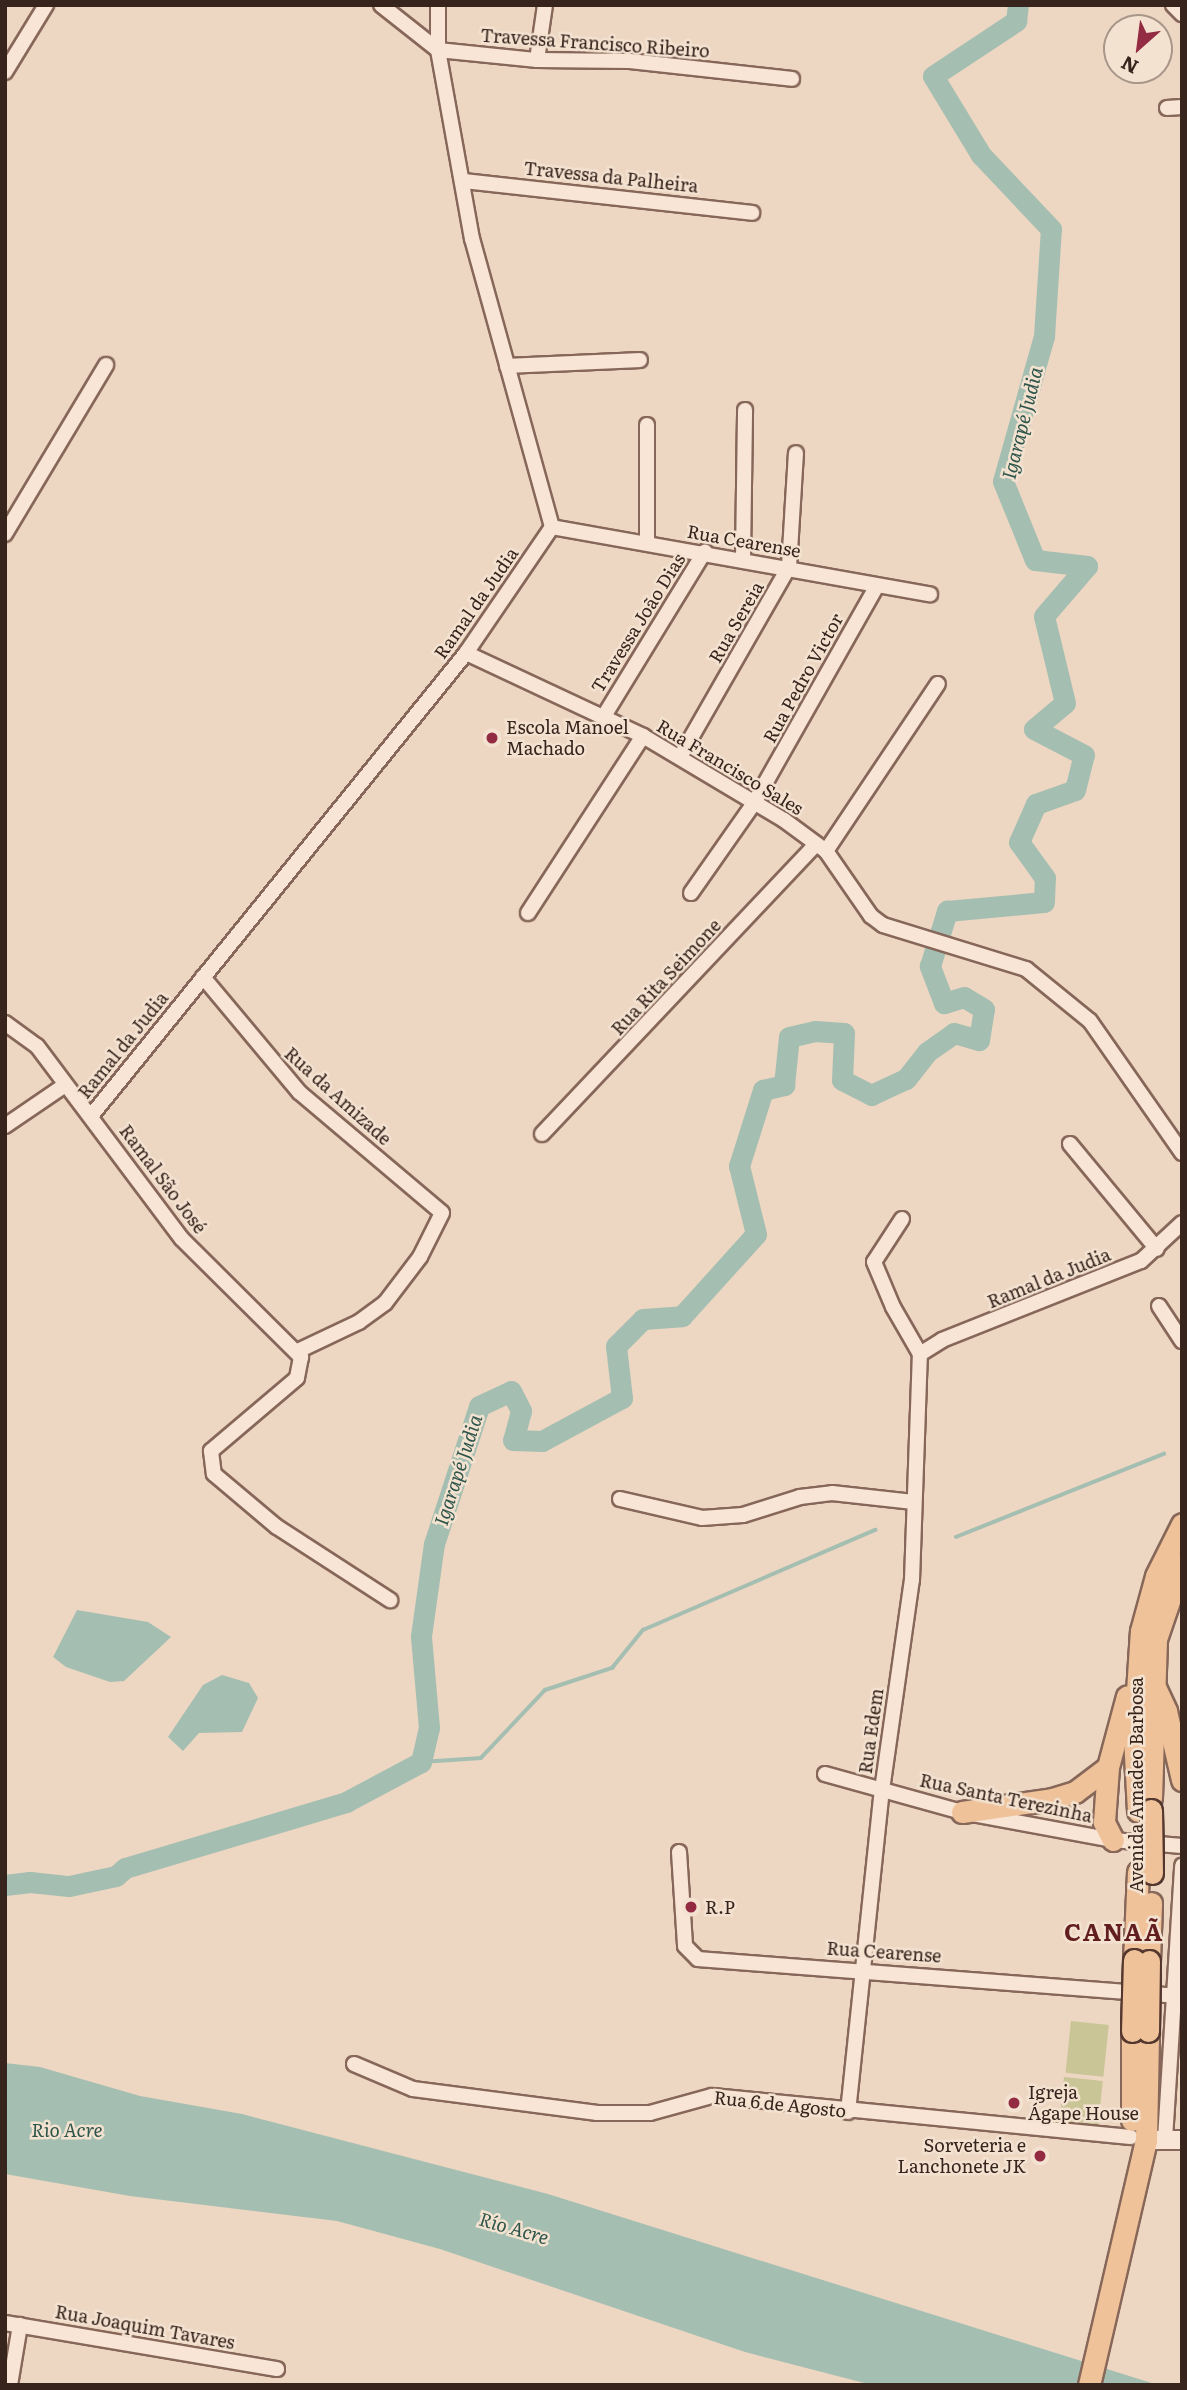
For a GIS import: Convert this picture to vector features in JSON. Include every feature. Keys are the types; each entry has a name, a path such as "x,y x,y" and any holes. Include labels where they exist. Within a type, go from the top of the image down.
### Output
{"main road":[{"name":"Avenida Amadeo Barbosa","path":"1089,2385 1156,2139 1140,2031 1145,1872 1144,1674 1156,1576 1182,1524"},
{"name":"Avenida Amadeo Barbosa","path":"1144,1674 1162,1612 1182,1563"},
{"path":"1113,1840 1104,1822 1108,1767 1144,1674"},
{"path":"1144,1674 1166,1711 1182,1780"},
{"path":"962,1812 1052,1799 1075,1791 1108,1767"},
{"name":"Avenida Amadeo Barbosa","path":"1076,2385 1130,2159 1156,2139"}],"street":[{"path":"5,72 46,5"},
{"path":"381,5 438,50"},
{"path":"438,5 438,50 464,181 472,239 552,527"},
{"path":"537,60 545,5"},
{"path":"1173,5 1182,14"},
{"name":"Travessa Francisco Ribeiro","path":"438,50 537,60 630,61 792,79"},
{"name":"Travessa da Palheira","path":"464,181 752,213"},
{"path":"508,366 640,360"},
{"path":"5,534 106,365"},
{"path":"743,558 745,410"},
{"path":"647,425 647,542"},
{"name":"Rua Sereia","path":"680,757 789,567 796,453"},
{"name":"Rua Cearense","path":"552,527 705,551 930,594"},
{"name":"Ramal da Judia","path":"91,1116 466,653 552,527"},
{"name":"Travessa João Dias","path":"604,716 705,551"},
{"name":"Rua Pedro Victor","path":"691,893 754,803 877,586"},
{"name":"Rua Francisco Sales","path":"466,653 643,736 754,803 821,847 871,916 905,934 992,956 1026,969 1074,1005 1102,1037 1182,1153"},
{"path":"821,847 938,684"},
{"path":"528,912 643,736"},
{"name":"Rua Rita Seimone","path":"542,1134 821,847"},
{"name":"Rua da Amizade","path":"203,977 299,1092 438,1208 443,1217 385,1303 298,1352"},
{"name":"Ramal São José","path":"5,1023 37,1046 182,1239 298,1352"},
{"path":"5,1126 65,1085"},
{"path":"1070,1144 1157,1250"},
{"path":"902,1219 874,1262 920,1354"},
{"name":"Ramal da Judia","path":"920,1354 965,1331 1100,1281 1157,1250 1182,1223"},
{"path":"1159,1306 1182,1341"},
{"path":"298,1352 301,1370 291,1384 211,1451 214,1474 277,1527 390,1600"},
{"name":"Rua Edem","path":"848,2112 881,1790 912,1580 920,1354"},
{"path":"620,1499 702,1518 743,1515 800,1497 832,1493 914,1503"},
{"name":"Rua Santa Terezinha","path":"825,1774 962,1812 1113,1840 1182,1846"},
{"name":"Rua Cearense","path":"678,1852 685,1946 690,1955 708,1961 864,1969 1176,1996"},
{"path":"1156,2139 1176,1996 1182,1866"},
{"name":"Rua 6 de Agosto","path":"354,2064 413,2089 597,2113 650,2113 712,2095 848,2112 1156,2139"},
{"path":"10,2385 13,2324"},
{"name":"Rua Joaquim Tavares","path":"13,2324 277,2369"}],"shaded area":[{"path":"1071,2021 1109,2025 1103,2077 1066,2073"},
{"path":"1064,2077 1103,2081 1098,2126 1059,2122"}],"water":[{"path":"77,1610 148,1622 171,1637 124,1681 110,1682 66,1667 53,1657"},
{"path":"222,1675 249,1683 258,1698 242,1732 199,1733 183,1751 168,1737 203,1685"},
{"name":"Rio Acre","path":"5,2063 40,2067 140,2096 242,2114 548,2194 1158,2385 872,2385 745,2352 440,2249 337,2221 130,2196 5,2174"}],"waterway":[{"name":"Igarapé Judia","path":"5,1885 30,1882 69,1886 116,1876 125,1868 346,1802 421,1762 429,1728 421,1636 434,1544 479,1406 511,1391 521,1411 513,1440 542,1441 622,1398 616,1346 643,1319 682,1316 756,1234 739,1166 763,1090 784,1085 789,1037 815,1031 844,1033 842,1080 871,1095 906,1079 927,1052 954,1033 979,1040 984,1009 964,997 944,1003 930,966 947,911 1044,902 1045,878 1019,842 1036,804 1075,790 1084,755 1034,729 1065,703 1044,616 1087,566 1035,560 1003,481 1044,336 1051,229 981,155 933,76 1016,21 1018,5"},
{"path":"956,1537 1164,1454"},
{"path":"421,1762 481,1758 545,1690 612,1668 643,1630 875,1530"}],"place":[{"name":"Escola Manoel Machado","path":"492,738"},
{"name":"R.P","path":"691,1907"},
{"name":"Igreja Ágape House","path":"1014,2103"},
{"name":"Sorveteria e Lanchonete JK","path":"1040,2156"}],"district":[{"name":"CANAÃ","path":"1114,1931"}],"water label":[{"name":"Río Acre","path":"514,2228"}]}
